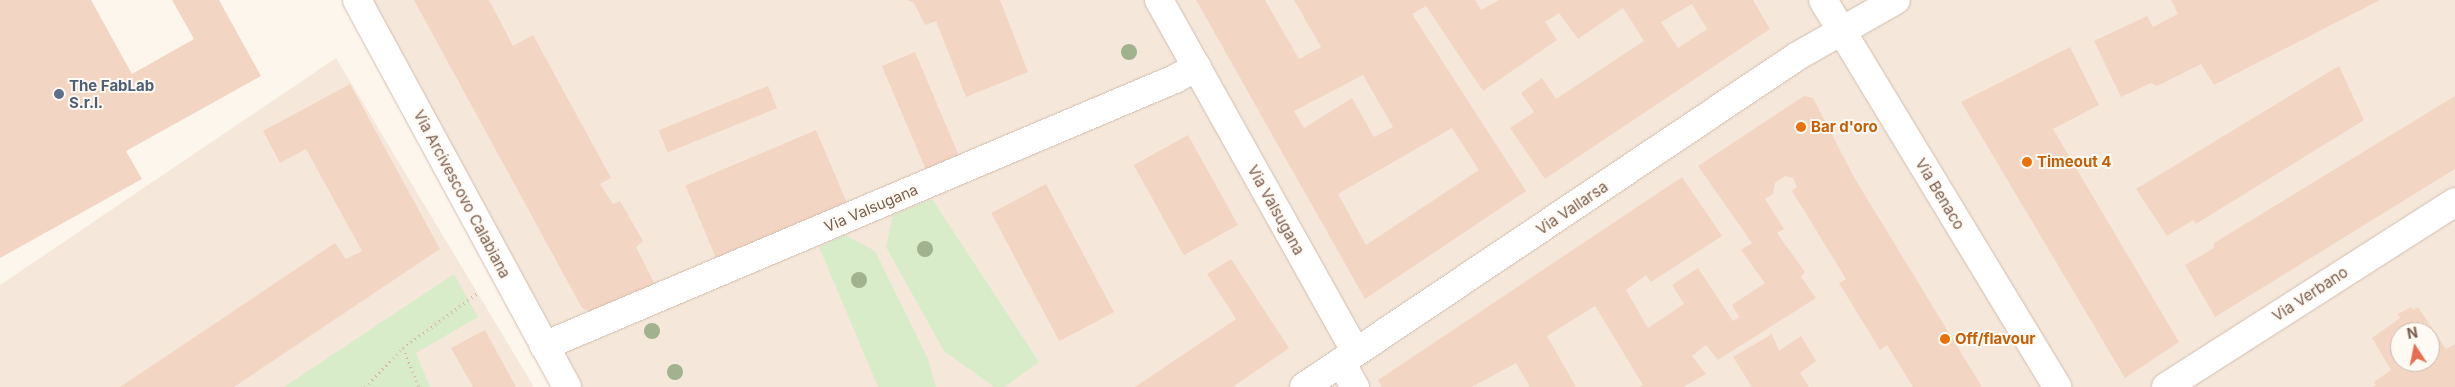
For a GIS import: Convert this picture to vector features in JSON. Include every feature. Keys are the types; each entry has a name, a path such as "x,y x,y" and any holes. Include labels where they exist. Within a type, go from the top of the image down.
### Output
{"street":[{"name":"Via Arcivescovo Calabiana","path":"358,0 567,387"},
{"name":"Via Valsugana","path":"1159,0 1197,67 1348,357 1355,387"},
{"name":"Via Benaco","path":"1823,0 2057,387"},
{"name":"Via Vallarsa","path":"1304,387 1796,57 1896,0"},
{"name":"Via Valsugana","path":"544,346 1176,79 1197,67"},
{"name":"Via Verbano","path":"2166,387 2455,202"}],"path":[{"path":"365,387 403,348 479,292"},
{"path":"403,348 419,387"}],"shaded area":[{"path":"364,0 2455,0 2455,387 572,387"},
{"path":"336,58 534,387 0,387 0,285"}],"green space":[{"path":"932,199 1039,362 1004,387 994,387 944,351 886,247 893,215"},
{"path":"845,235 875,251 928,359 936,387 878,387 819,247"},
{"path":"454,274 478,317 416,353 430,387 284,387"}],"building":[{"path":"0,0 91,0 132,74 194,39 172,0 219,0 261,76 126,151 142,179 0,258"},
{"path":"414,0 489,0 513,46 533,35 611,178 600,184 613,204 620,201 643,241 636,247 657,289 600,316 582,308"},
{"path":"907,0 1000,0 1028,72 966,97 936,21 925,25 914,3"},
{"path":"1196,0 1265,0 1299,59 1321,47 1294,0 1475,0 1481,10 1499,0 1753,0 1770,29 1545,179 1510,128 1534,112 1521,93 1542,78 1556,99 1644,41 1623,8 1578,39 1559,13 1545,22 1557,40 1483,91 1426,6 1412,14 1526,191 1365,299","holes":["1692,4 1707,29 1678,48 1661,22","1363,75 1393,127 1374,137 1352,98 1304,128 1294,111","1452,128 1479,170 1366,245 1338,194"]},
{"path":"2171,0 2380,0 2214,85 2201,64 2157,86 2151,83 2121,97 2094,41 2147,16 2153,27 2178,14"},
{"path":"2070,47 2099,105 2053,129 2179,342 2125,378 1961,102"},
{"path":"915,52 962,162 929,177 882,66"},
{"path":"2339,66 2364,120 2196,224 2193,220 2167,236 2136,189"},
{"path":"350,84 440,249 234,387 120,387 335,243 346,259 362,251 306,149 280,163 263,131"},
{"path":"768,86 777,108 668,152 659,130"},
{"path":"1804,96 1813,98 1855,179 1982,387 1913,387 1887,345 1880,350 1839,283 1846,279 1792,191 1797,187 1793,178 1785,176 1775,183 1773,194 1765,199 1784,229 1777,233 1805,272 1801,277 1816,298 1718,360 1706,345 1692,356 1706,374 1683,387 1640,387 1643,385 1595,306 1547,336 1576,387 1530,387 1516,363 1472,387 1382,387 1378,380 1682,177 1722,236 1651,282 1646,275 1626,290 1648,328 1684,304 1672,285 1698,268 1733,321 1739,317 1732,305 1765,283 1741,250 1752,243 1698,166"},
{"path":"2455,96 2455,169 2215,317 2185,265 2214,248 2214,243"},
{"path":"816,130 850,210 719,266 685,185"},
{"path":"1188,135 1238,225 1184,255 1134,165"},
{"path":"1046,184 1114,312 1059,341 991,213"},
{"path":"1231,259 1289,348 1233,387 1135,387 1236,319 1207,274"},
{"path":"2411,307 2413,310 2418,307 2428,322 2394,322 2400,318 2398,314"},
{"path":"2390,325 2390,368 2372,338"},
{"path":"485,330 516,387 473,387 451,348"},
{"path":"1772,334 1779,351 1801,336 1816,361 1800,373 1809,387 1752,387 1733,357"},
{"path":"2440,340 2446,349 2455,344 2455,387 2373,387 2376,385 2374,382 2390,371 2440,372"}],"place":[{"name":"The FabLab S.r.l.","path":"59,94"},
{"name":"Bar d'oro","path":"1801,127"},
{"name":"Timeout 4","path":"2027,162"},
{"name":"Off/flavour","path":"1945,339"}]}
